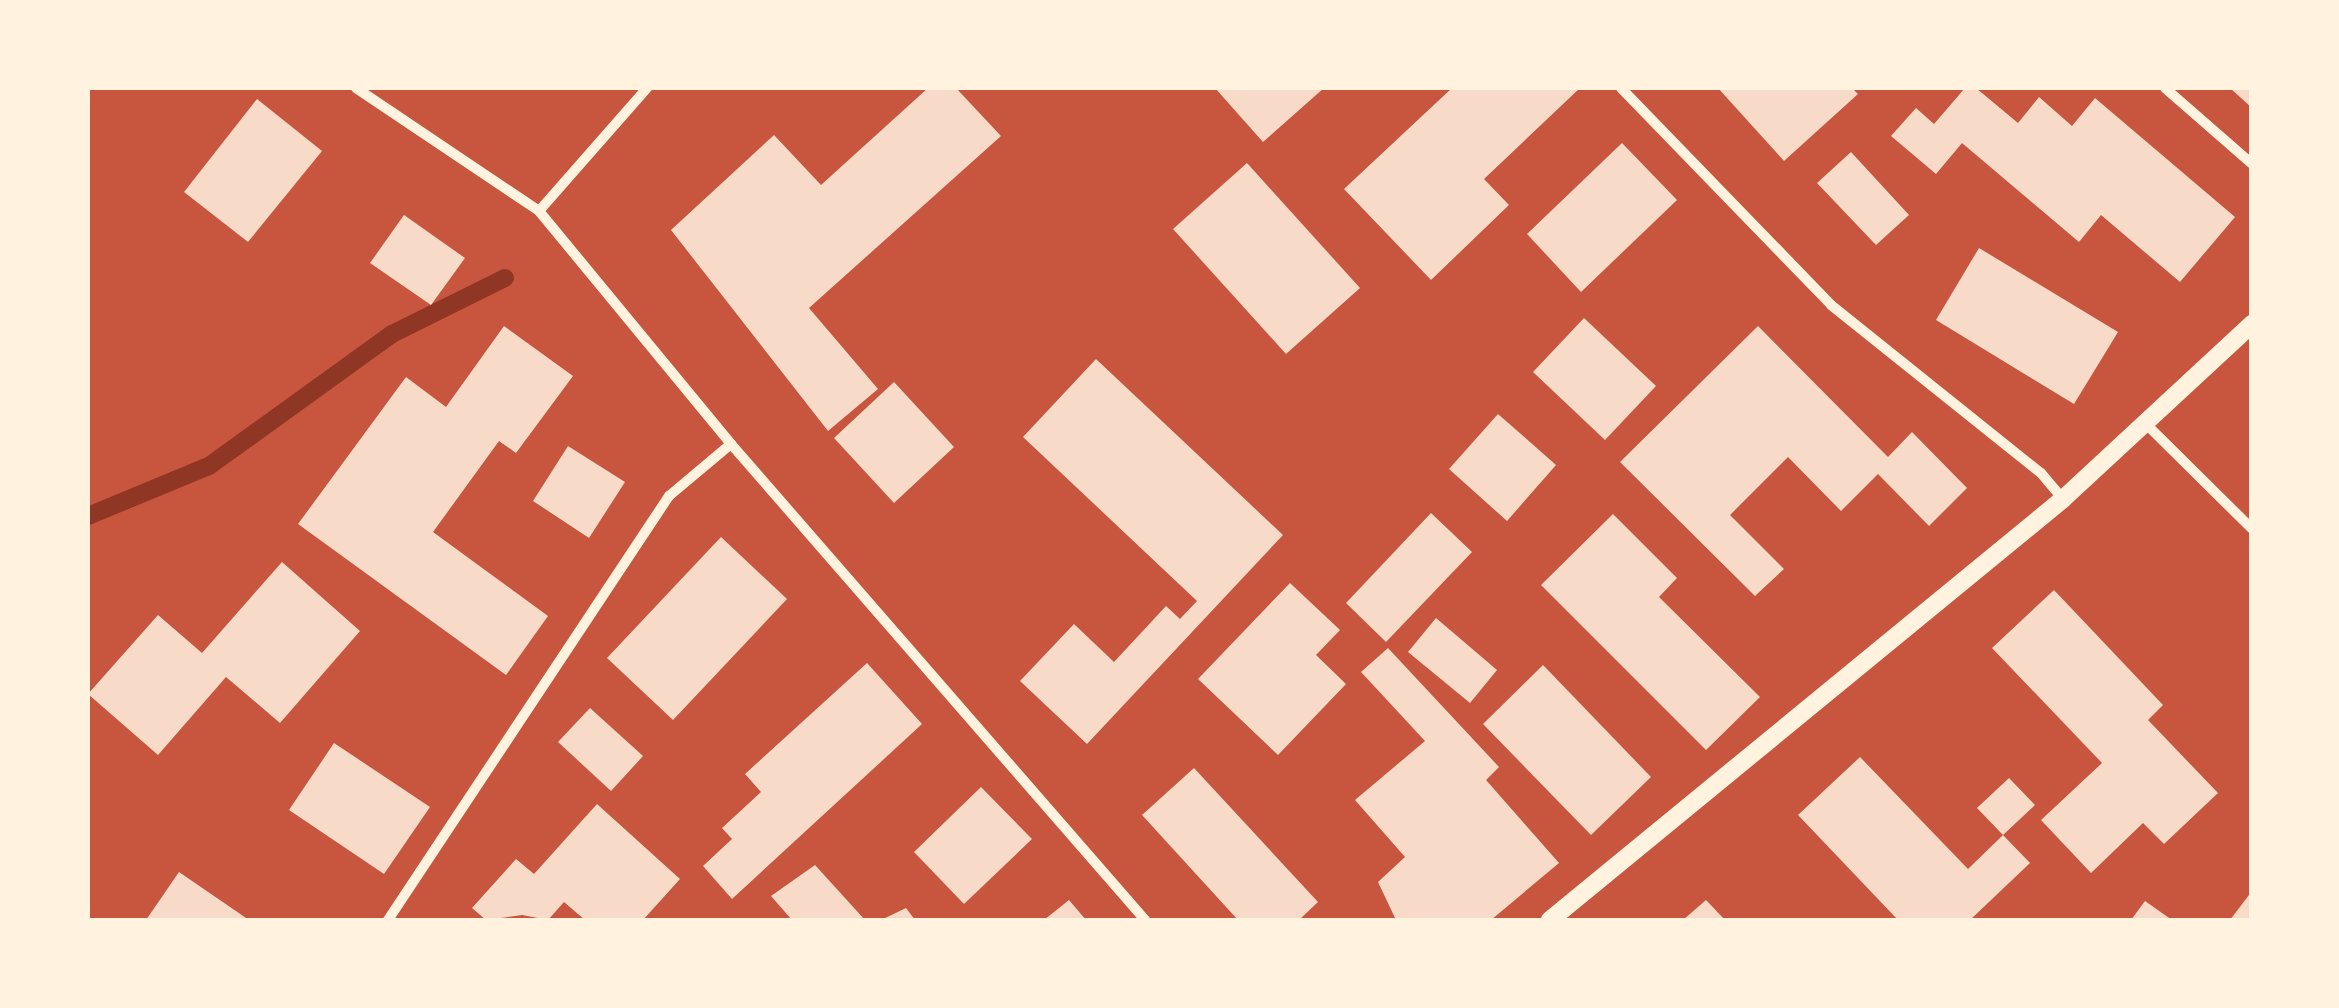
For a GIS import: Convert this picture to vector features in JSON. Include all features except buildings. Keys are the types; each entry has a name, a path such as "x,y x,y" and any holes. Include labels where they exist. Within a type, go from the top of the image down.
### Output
{"street":[{"path":"356,88 539,211 731,444 1145,920"},
{"path":"539,211 647,88"},
{"path":"1622,88 1831,305 2041,473 2062,499"},
{"path":"2164,88 2252,164"},
{"path":"1550,920 2062,499 2252,324"},
{"path":"2146,424 2252,529"},
{"path":"388,920 668,496 731,444"}],"waterway":[{"path":"88,516 209,466 392,334 505,278"}]}
